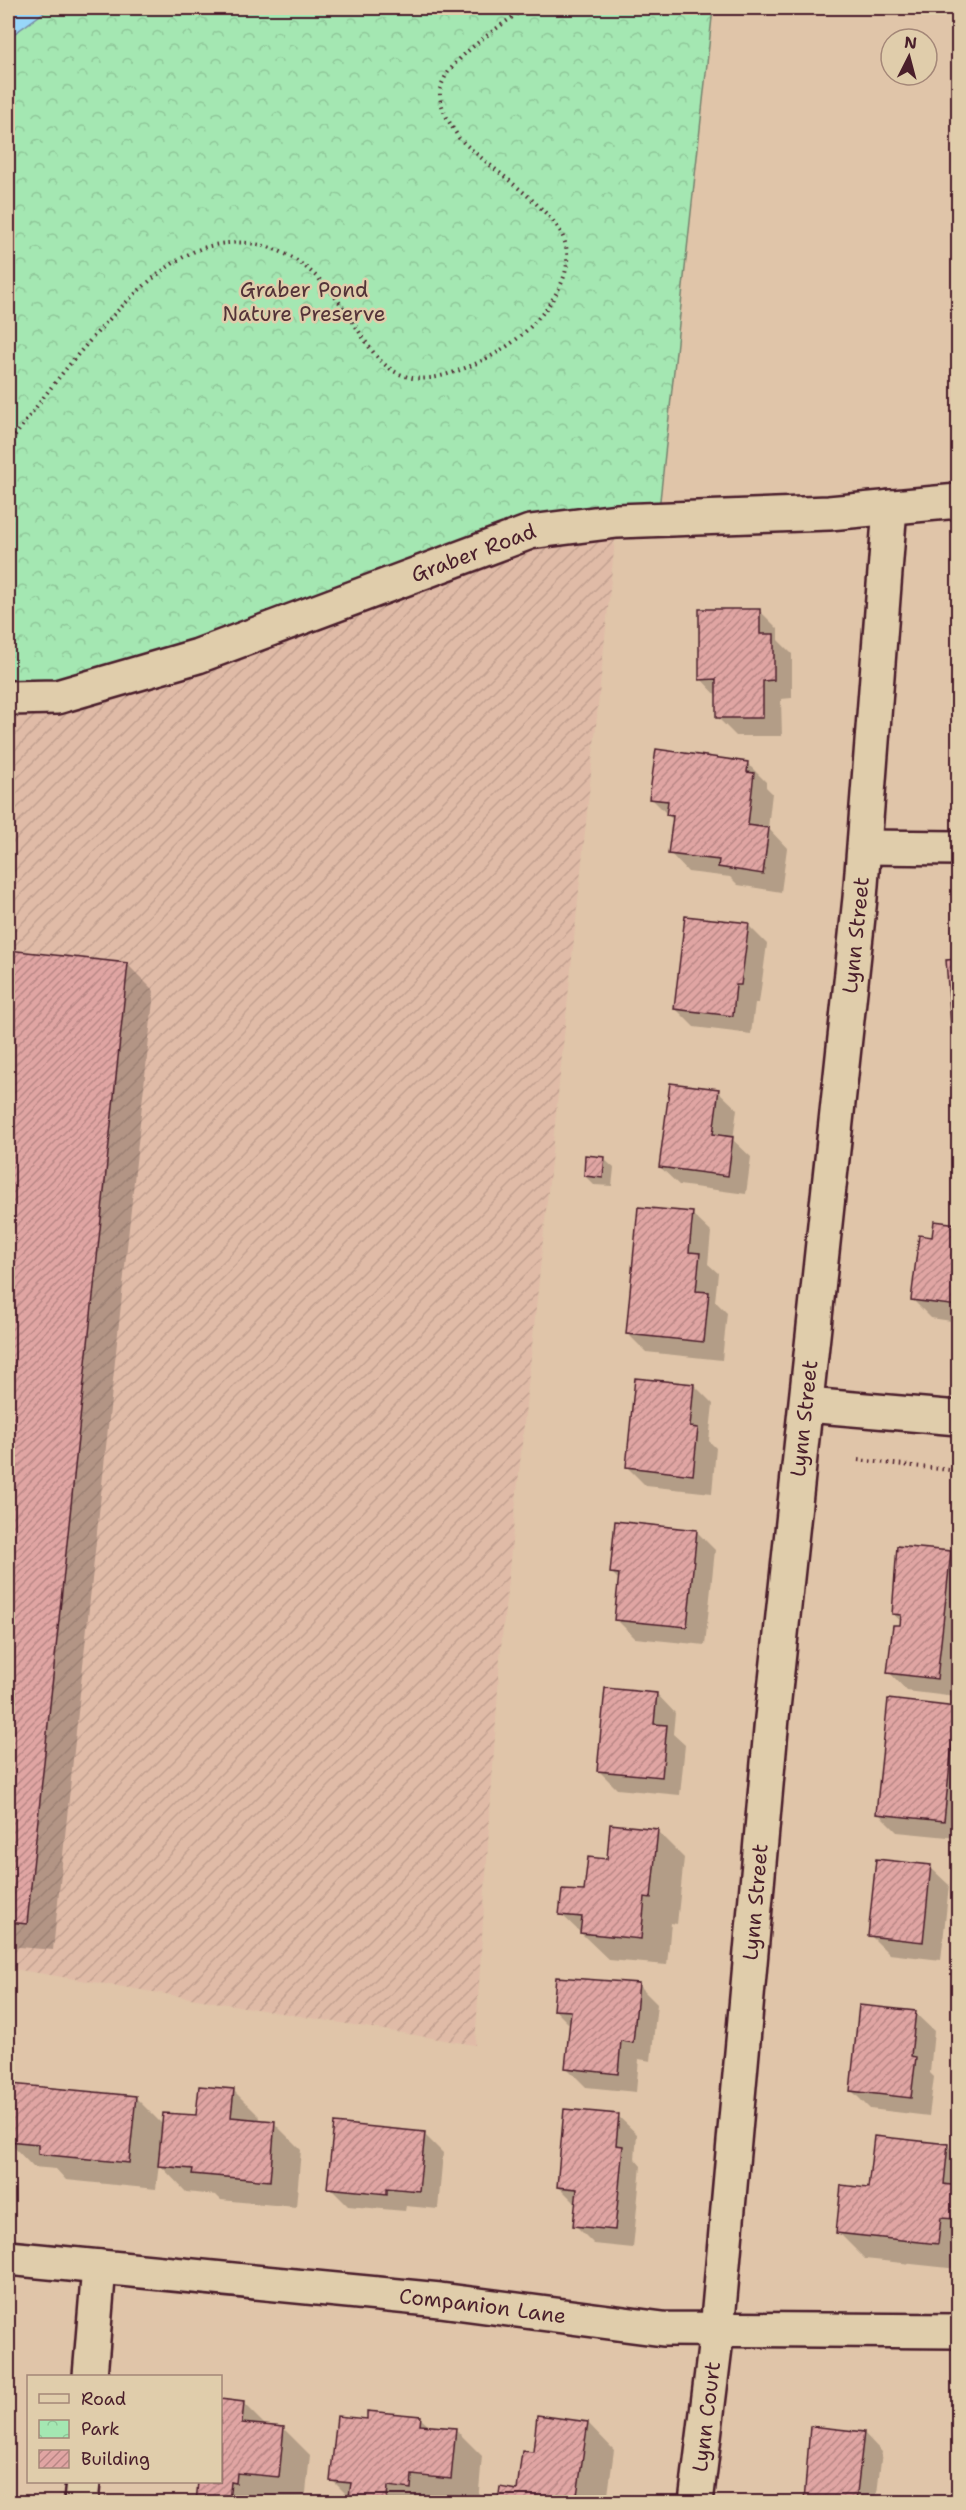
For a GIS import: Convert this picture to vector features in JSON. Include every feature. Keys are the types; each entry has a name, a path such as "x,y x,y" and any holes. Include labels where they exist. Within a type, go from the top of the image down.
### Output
{"street":[{"name":"Graber Road","path":"8,698 57,697 198,656 530,532 618,521 830,513 958,501"},
{"name":"Lynn Street","path":"717,2331 772,1718 865,847 890,507"},
{"path":"865,847 922,850 958,848"},
{"path":"807,1405 958,1418"},
{"name":"Companion Lane","path":"8,2258 440,2300 663,2329 958,2331"},
{"path":"90,2375 99,2267"},
{"name":"Lynn Court","path":"696,2502 717,2331"},
{"path":"81,2502 83,2483"}],"path":[{"path":"8,446 108,319 172,264 209,246 256,243 276,248 294,259 309,270 337,300 369,348 391,369 406,377 425,378 466,368 516,341 547,309 566,275 568,258 565,241 545,211 459,138 450,123 440,93 443,80 452,66 525,8"},
{"path":"858,1460 958,1471"}],"shaded area":[{"path":"617,521 500,1657 475,2045 8,1968 8,698"}],"green space":[{"name":"Graber Pond Nature Preserve","path":"8,8 713,8 658,519 617,521 198,656 8,698"}],"water":[{"path":"8,8 50,8 8,38"}],"building":[{"path":"699,609 760,609 760,634 774,634 774,680 763,681 763,718 716,718 716,679 699,680"},
{"path":"656,749 748,762 747,772 754,773 748,825 769,828 763,874 718,867 719,860 668,854 673,816 666,815 668,801 649,799"},
{"path":"685,916 749,923 741,985 736,985 733,1016 674,1009"},
{"path":"8,950 128,963 27,1924 8,1922"},
{"path":"958,959 958,1025 951,1026 946,960"},
{"path":"670,1083 719,1089 713,1134 733,1137 728,1176 659,1167"},
{"path":"585,1155 605,1157 603,1178 584,1176"},
{"path":"638,1207 693,1212 689,1252 700,1253 696,1291 709,1292 704,1342 626,1334"},
{"path":"934,1221 958,1224 958,1306 911,1300 919,1235 932,1237"},
{"path":"635,1378 694,1384 690,1427 698,1428 693,1475 626,1467"},
{"path":"615,1521 697,1530 687,1627 614,1620 619,1574 610,1573"},
{"path":"897,1546 951,1551 937,1679 887,1673 893,1625 900,1625 901,1615 892,1614"},
{"path":"605,1688 657,1693 654,1724 667,1725 662,1777 597,1771"},
{"path":"888,1699 956,1707 944,1821 876,1814"},
{"path":"610,1824 658,1829 651,1898 645,1897 641,1939 580,1933 582,1917 559,1915 562,1890 584,1891 588,1857 607,1859"},
{"path":"876,1859 931,1865 923,1942 868,1936"},
{"path":"556,1977 639,1983 633,2043 621,2041 618,2074 565,2068 571,2011 553,2010"},
{"path":"859,2005 916,2011 911,2056 916,2057 911,2098 850,2091"},
{"path":"11,2084 136,2096 129,2163 38,2154 38,2144 8,2141"},
{"path":"199,2086 234,2089 231,2117 275,2121 270,2181 192,2174 193,2169 158,2166 163,2113 196,2115"},
{"path":"564,2109 619,2114 616,2145 623,2146 615,2230 573,2226 577,2189 557,2187"},
{"path":"334,2123 425,2132 419,2191 387,2188 387,2194 327,2188"},
{"path":"874,2136 948,2144 944,2184 958,2186 956,2219 941,2218 938,2244 836,2233 841,2185 868,2188"},
{"path":"222,2399 244,2402 242,2423 284,2427 279,2477 237,2473 236,2483 231,2482 229,2502 196,2502 198,2483 222,2483"},
{"path":"367,2411 421,2416 420,2425 456,2428 451,2479 412,2475 411,2489 388,2486 387,2500 349,2496 351,2483 330,2481 337,2416 367,2419"},
{"path":"537,2415 588,2422 576,2502 498,2502 500,2487 517,2490 522,2451 533,2452"},
{"path":"810,2426 864,2432 856,2502 804,2502"}]}
